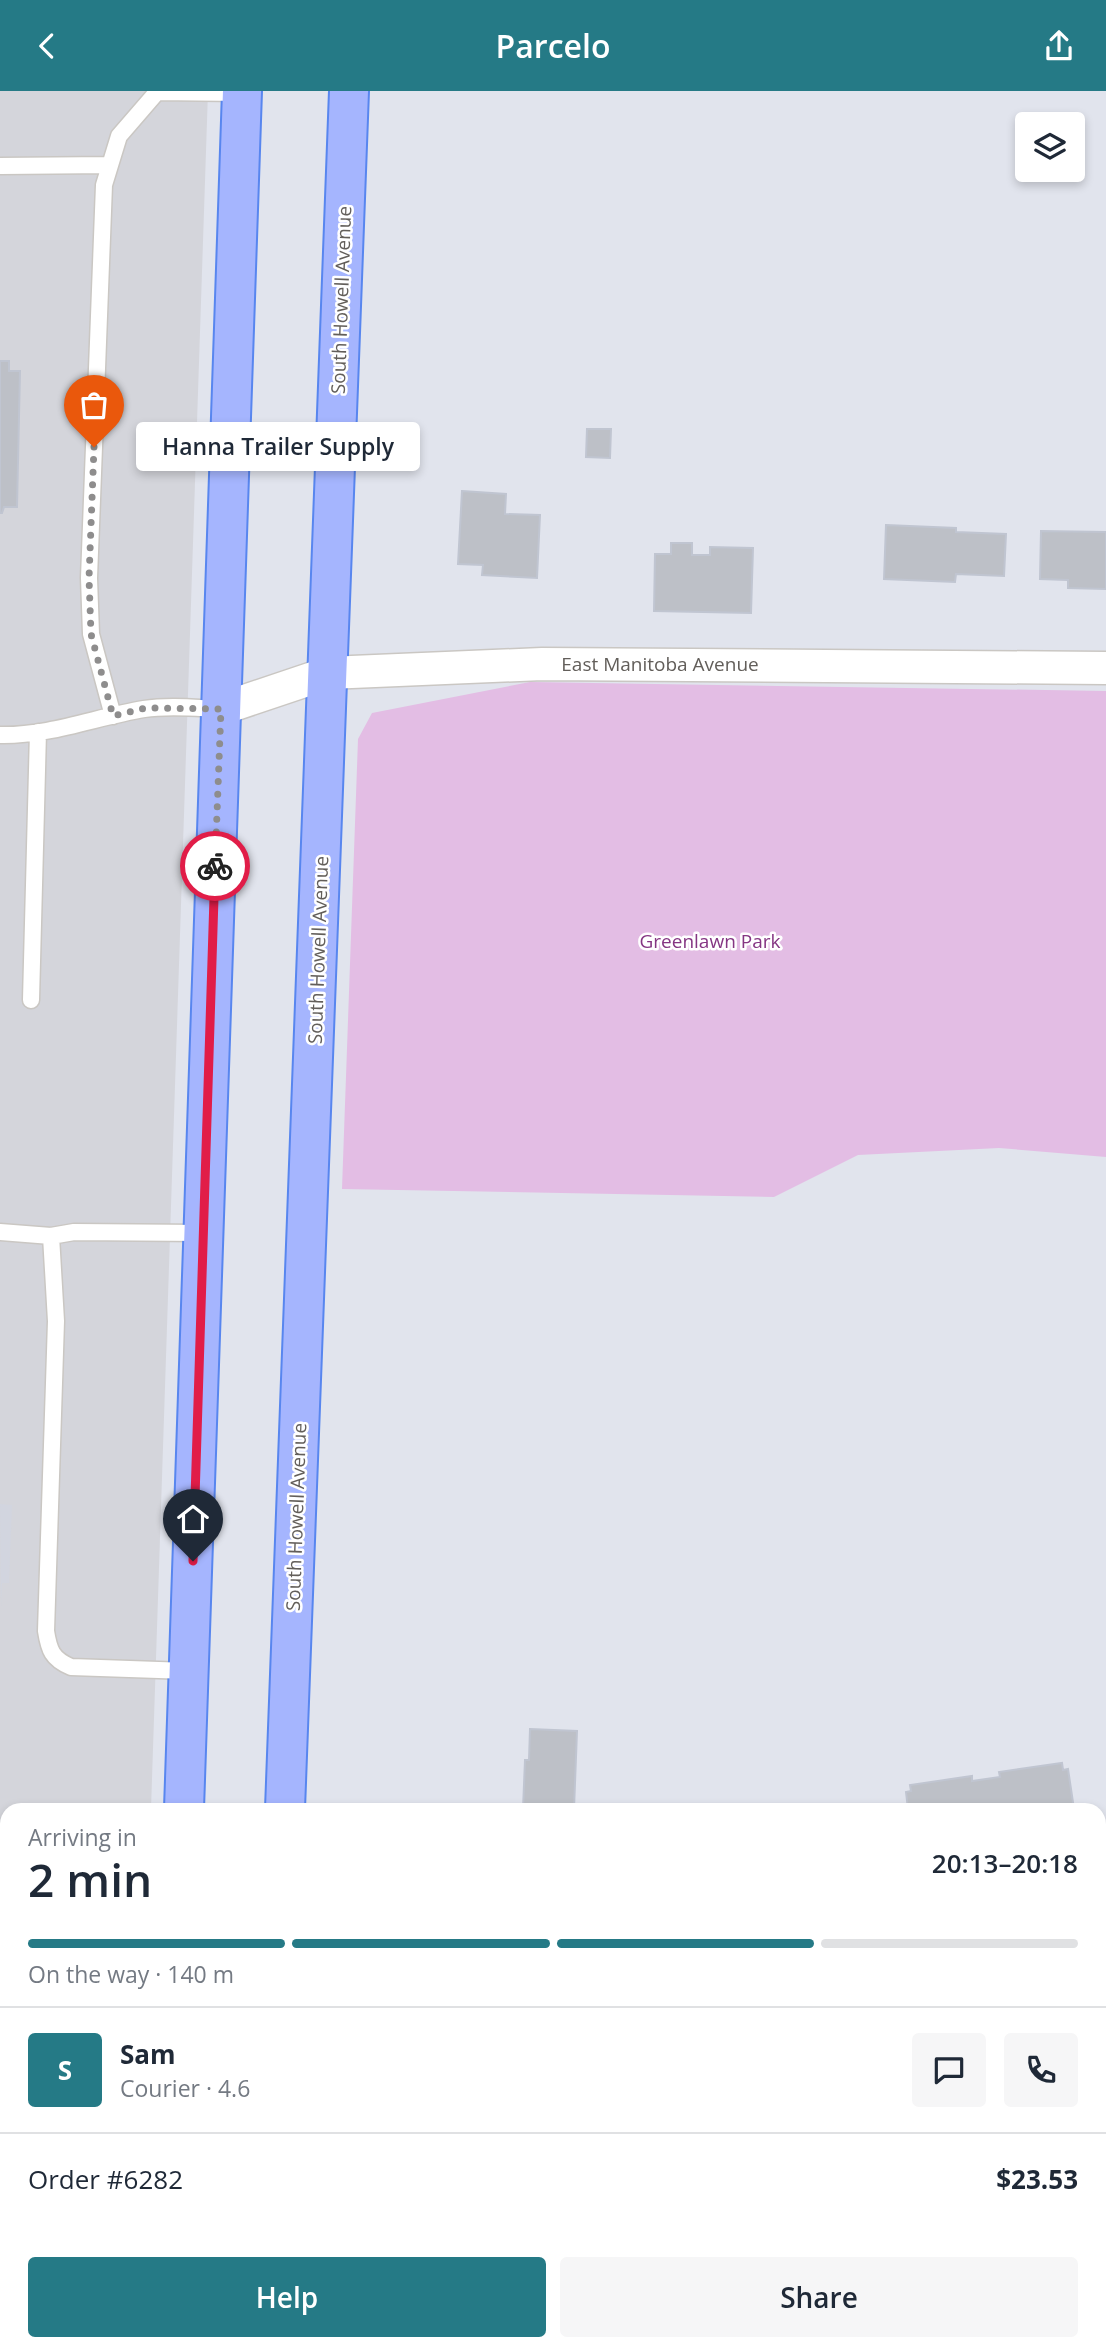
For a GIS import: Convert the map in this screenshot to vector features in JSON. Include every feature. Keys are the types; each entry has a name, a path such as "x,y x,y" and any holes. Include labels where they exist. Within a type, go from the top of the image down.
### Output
{"main road":[{"name":"South Howell Avenue","path":"285,1803 349,91"},
{"path":"184,1803 242,92"}],"street":[{"name":"East Manitoba Avenue","path":"221,709 328,673 542,664 1106,668"}],"lane":[{"path":"113,716 91,634 89,578 104,185 119,136 156,91 242,92"},
{"path":"0,166 110,165"},
{"path":"0,735 19,736 65,728 146,708 221,709"},
{"path":"31,1000 38,732"},
{"path":"0,1232 51,1236 74,1232 203,1233"},
{"path":"51,1236 56,1321 46,1631 48,1649 54,1658 71,1667 189,1671"}],"shaded area":[{"path":"0,91 208,91 151,1803 0,1803"},
{"path":"0,1504 12,1505 9,1583 2,1583 1,1606"}],"green space":[{"name":"Greenlawn Park","path":"530,682 1106,691 1106,1157 999,1148 858,1155 774,1197 342,1189 358,739 372,713"}],"building":[{"path":"0,361 9,361 9,371 20,371 17,507 4,507 2,513 0,513"},
{"path":"587,429 611,429 610,458 586,457"},
{"path":"462,491 506,494 505,514 540,515 537,578 482,575 483,565 458,564"},
{"path":"886,525 956,528 956,532 1006,534 1004,576 956,574 955,582 884,579"},
{"path":"1041,531 1106,532 1106,589 1068,588 1068,580 1040,579"},
{"path":"671,543 692,543 692,555 710,555 710,547 753,548 751,613 654,611 655,554 671,554"},
{"path":"530,1729 577,1731 574,1803 523,1803 525,1760 529,1760"},
{"path":"1062,1763 1063,1770 1068,1769 1073,1803 907,1803 906,1792 911,1791 910,1785 972,1776 972,1781 1000,1777 999,1772"}],"way so far":[{"path":"94,447 89,578 91,634 113,716 146,708 221,709 215,866"}],"place":[{"name":"Hanna Trailer Supply","path":"94,447"}],"route":[{"path":"193,1561 215,866"}]}
